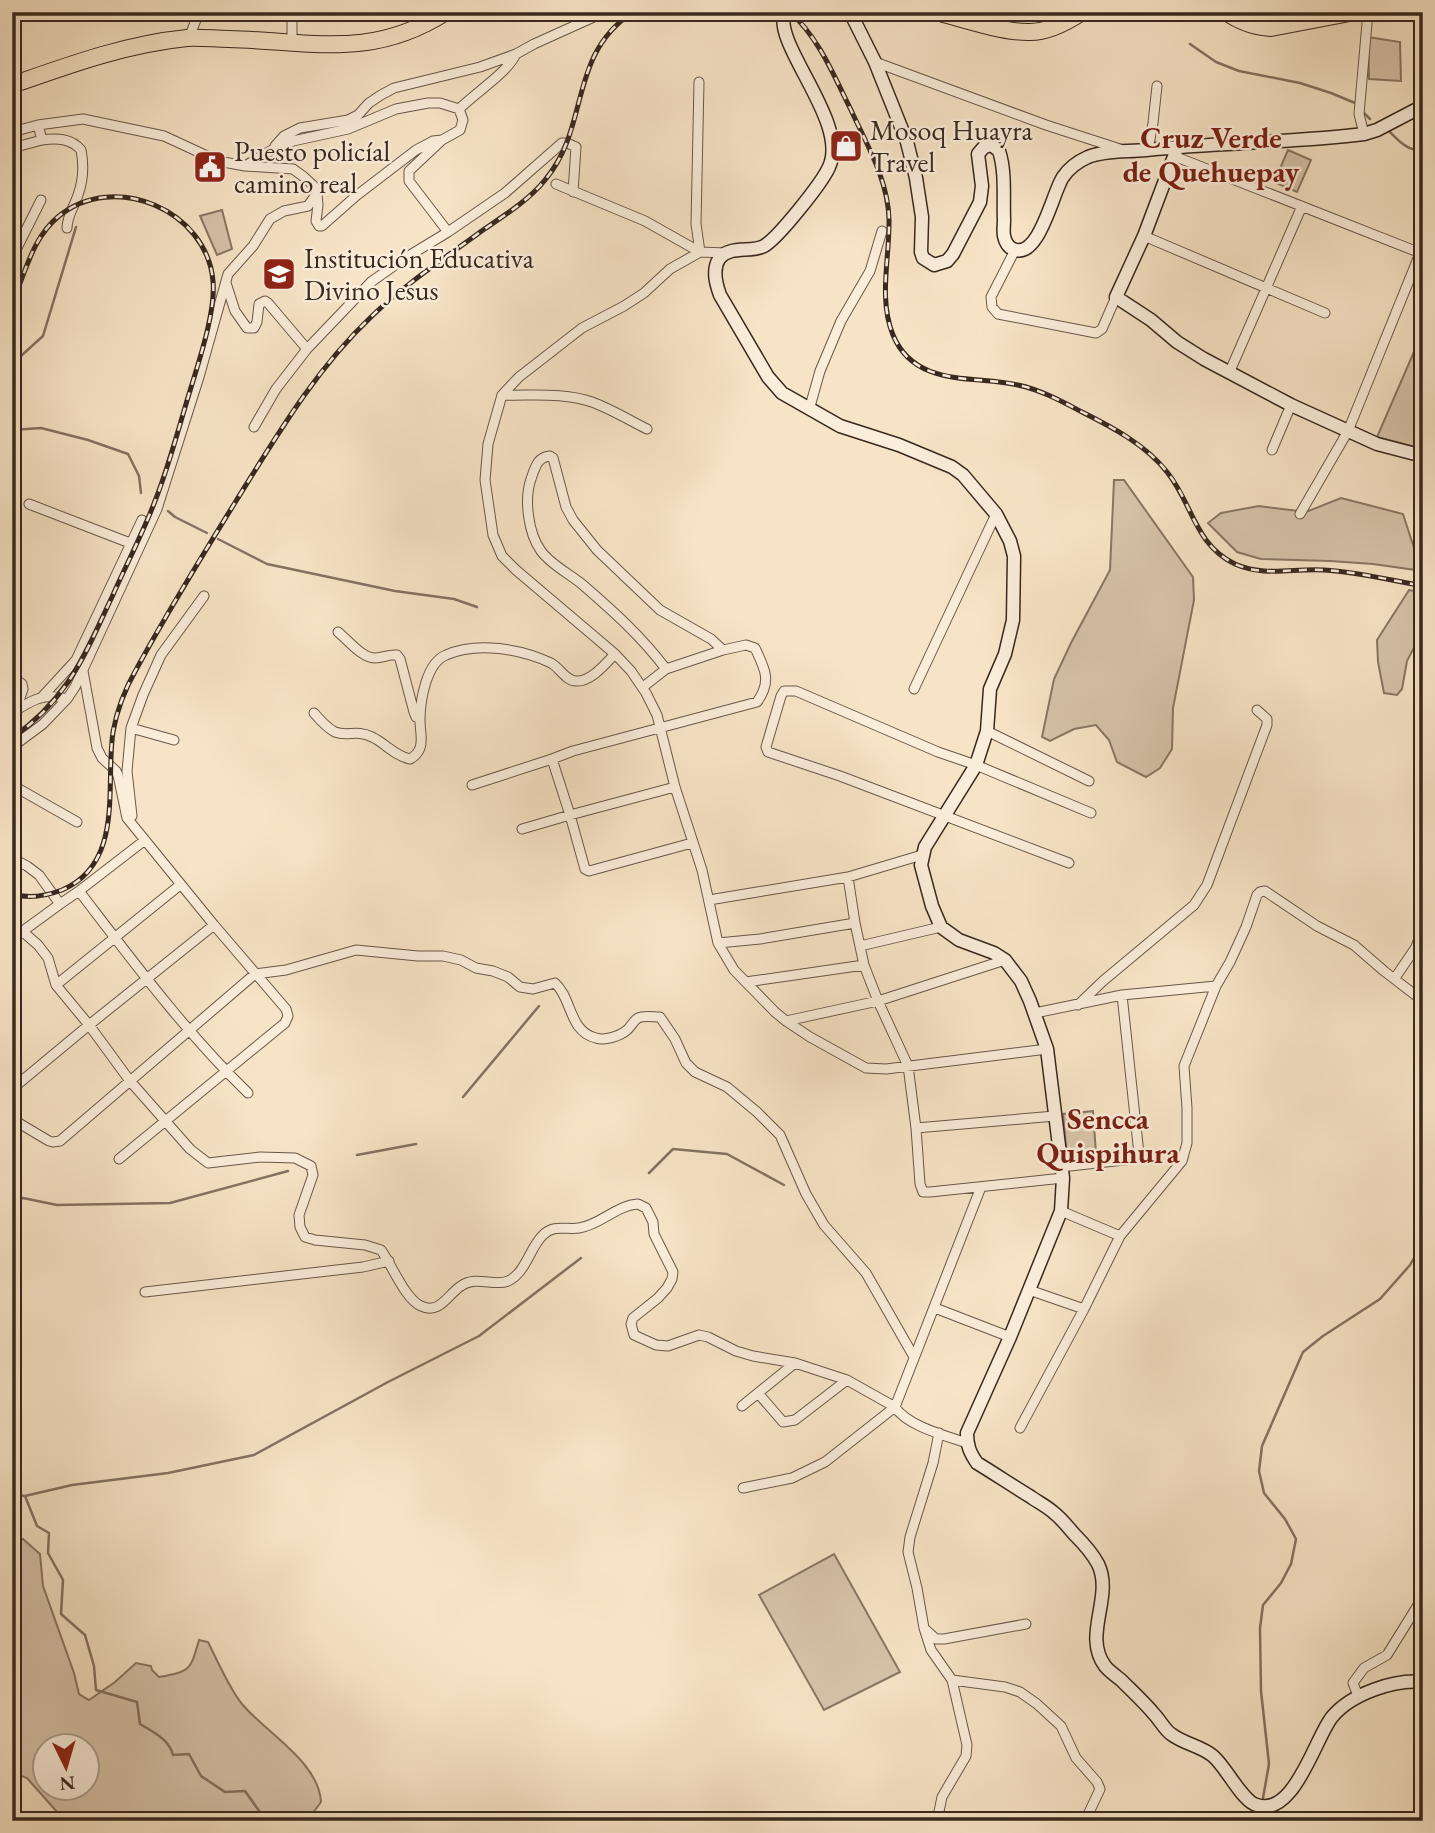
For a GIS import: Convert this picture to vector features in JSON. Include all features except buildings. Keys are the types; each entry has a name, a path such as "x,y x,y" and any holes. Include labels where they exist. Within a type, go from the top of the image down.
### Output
{"highway":[{"path":"12,85 125,49 189,38 352,45 384,40 421,27 446,12"},
{"path":"937,12 1011,31 1030,32 1058,26 1082,12"},
{"path":"1226,12 1248,24 1272,28 1355,12"}],"main road":[{"path":"785,12 782,21 785,33 830,130 832,161 825,177 769,243 754,250 726,253 720,258 715,270 720,295 768,377 782,393 840,426 899,445 952,467 963,475 996,514 1010,541 1014,556 1013,620 1005,654 990,689 987,732 976,765 922,855 921,865 941,928 958,940 994,953 1005,960 1021,981 1035,1013 1046,1049 1055,1116 1062,1172 1061,1211 1010,1337 967,1433 970,1452 977,1463 1053,1512 1086,1546 1098,1564 1103,1588 1096,1647 1105,1667 1157,1716 1169,1733 1214,1756 1255,1804 1267,1806 1288,1796 1333,1716 1358,1696 1397,1683 1423,1682"},
{"path":"850,12 907,142 922,217 921,252 923,258 934,265 947,261 953,254 980,202 982,186 978,154 988,145 996,148 1001,156 1004,236 1009,246 1015,250 1028,247 1045,224 1063,176 1091,156 1364,134 1423,106"},
{"path":"1176,151 1144,236 1116,297 1204,359 1291,405 1377,444 1423,456"}],"street":[{"path":"189,38 199,12"},
{"path":"292,12 292,43"},
{"path":"272,150 284,136 300,128 348,120 394,88 470,70 516,54 605,12"},
{"path":"1364,134 1359,114 1368,12"},
{"path":"459,109 510,66 516,54"},
{"path":"874,62 1046,125 1129,152"},
{"path":"699,82 696,225 700,252"},
{"path":"1148,150 1157,86"},
{"path":"245,166 293,141 348,129 396,109 428,103 440,103 459,109 462,115 461,127 442,140 409,172 408,178 448,232"},
{"path":"12,132 38,125 83,119 164,136 218,162 293,169 316,188 316,221 319,226 416,150 427,143 442,140"},
{"path":"38,125 42,141"},
{"path":"12,148 59,139 72,142 81,150 81,181 67,220 67,228"},
{"path":"254,426 276,389 307,349 371,282 505,193 562,143 576,147 573,192"},
{"path":"1176,151 1302,206 1422,251 1348,431 1300,514"},
{"path":"556,184 645,221 700,252 726,253"},
{"path":"12,747 43,724 66,699 83,671 145,537 169,475 225,281 232,268 253,246 270,219 284,211 308,206 317,193"},
{"path":"12,258 41,200"},
{"path":"1230,371 1302,206"},
{"path":"810,410 820,371 841,321 870,271 882,231"},
{"path":"1144,236 1325,313"},
{"path":"1015,250 991,297 992,307 998,314 1096,333 1102,329 1116,297"},
{"path":"700,252 670,270 624,306 582,328 519,377 502,396 490,436 485,470 493,536 497,547 516,570 615,654 643,687 657,715 702,870 718,943 734,970 786,1021 866,1068 886,1069 1046,1049"},
{"path":"225,281 235,311 247,328 254,328 258,320 259,304 265,301 307,349"},
{"path":"502,396 577,398 593,402 647,429"},
{"path":"1272,450 1291,405"},
{"path":"666,669 645,642 614,611 541,551 533,531 527,496 536,464 542,457 553,458 566,508 597,550 660,610 711,639 723,650"},
{"path":"29,504 132,541 145,537"},
{"path":"915,689 996,514"},
{"path":"42,697 76,660 142,520"},
{"path":"133,825 127,771 131,728 161,655 204,596"},
{"path":"338,632 366,656 376,658 397,655 414,712 420,719"},
{"path":"472,785 573,751 757,702 766,686 765,668 755,648 746,645 666,669 643,687"},
{"path":"314,713 334,731 360,732 376,738 410,760 421,744 420,719 431,668 446,655 486,647 514,652 553,664 569,679 580,681 589,678 615,654"},
{"path":"83,671 97,748 102,758 116,771 127,818 180,885 286,1009 288,1016 285,1023 118,1159"},
{"path":"12,677 22,684 23,689 14,712"},
{"path":"1069,863 840,776 768,752 766,747 781,696 784,691 796,691 938,752 1091,813"},
{"path":"14,712 42,697 54,695 66,699"},
{"path":"1079,1004 1194,905 1207,885 1267,725 1267,719 1256,710"},
{"path":"131,728 174,740"},
{"path":"987,732 1090,781"},
{"path":"552,759 586,871 692,843"},
{"path":"12,785 78,822"},
{"path":"522,829 676,787"},
{"path":"12,939 145,841"},
{"path":"709,901 848,877 922,855"},
{"path":"12,858 39,875 60,904"},
{"path":"848,877 864,965 908,1066 923,1192 981,1187 1133,1159 1139,1154 1122,995"},
{"path":"56,985 180,885"},
{"path":"79,891 189,1029 248,1093"},
{"path":"1020,1428 1120,1236 1182,1161 1188,1143 1184,1066 1257,895 1265,891 1317,926 1354,946 1423,1000"},
{"path":"718,943 760,939 855,923"},
{"path":"12,925 22,930 38,945 48,958 56,985 130,1081 190,1149 208,1163 260,1157 295,1158 304,1162 311,1167 313,1175 299,1215 300,1227 305,1237 365,1245 381,1250 408,1295 418,1305 432,1309 466,1283 485,1280 497,1283 510,1280 528,1259 536,1243 548,1231 568,1227 577,1229 638,1204 646,1209 653,1222 654,1234 673,1272 667,1288 633,1318 631,1324 634,1335 656,1345 668,1346 698,1335 708,1337 736,1351 794,1363 847,1380 895,1407 900,1415 909,1420 967,1443"},
{"path":"12,1089 214,925"},
{"path":"1395,978 1416,947 1423,927"},
{"path":"860,946 941,928"},
{"path":"12,1119 49,1141 57,1142 255,974 286,970 356,950 418,957 443,956 461,960 508,977 520,987 533,989 555,984 561,989 574,1020 586,1034 598,1039 626,1032 637,1018 660,1017 675,1039 686,1063 695,1072 727,1087 780,1135 806,1194 824,1226 866,1273 914,1357"},
{"path":"786,1021 878,1001 1005,960"},
{"path":"746,982 864,965"},
{"path":"1035,1013 1122,995 1216,986"},
{"path":"916,1128 1055,1116"},
{"path":"743,1488 792,1478 825,1462 895,1407 981,1187"},
{"path":"1061,1211 1120,1236"},
{"path":"145,1292 363,1267 389,1261"},
{"path":"1029,1290 1084,1309"},
{"path":"934,1308 1010,1337"},
{"path":"742,1406 794,1363"},
{"path":"758,1392 783,1422 789,1422 796,1420 847,1380"},
{"path":"937,1821 942,1797 966,1756 967,1745 952,1681 931,1650 924,1628 908,1552 939,1433"},
{"path":"1358,1696 1353,1684 1364,1668 1387,1655 1423,1597"},
{"path":"924,1628 936,1639 944,1639 1026,1624"},
{"path":"952,1681 1005,1687 1020,1692 1061,1726 1076,1758 1101,1789 1085,1821"}],"shaded area":[{"path":"1368,37 1400,42 1401,81 1369,79"},
{"path":"1288,150 1311,160 1297,192 1274,182"},
{"path":"222,210 232,249 217,255 200,216"},
{"path":"1423,331 1423,449 1377,437"},
{"path":"1114,480 1124,480 1193,577 1194,600 1173,708 1172,749 1160,768 1146,777 1117,762 1109,740 1096,725 1074,729 1050,741 1042,737 1054,679 1110,570"},
{"path":"1341,498 1403,514 1414,548 1423,555 1423,571 1373,564 1261,559 1237,552 1208,523 1221,513 1259,506 1306,512"},
{"path":"1409,590 1423,593 1423,630 1407,661 1402,689 1397,695 1384,693 1377,640"},
{"path":"1093,1111 1096,1153 1067,1156 1063,1114"},
{"path":"12,1538 23,1539 40,1554 43,1586 79,1694 89,1700 136,1663 151,1666 159,1677 183,1671 191,1664 199,1640 208,1642 237,1698 301,1761 318,1787 321,1802 307,1821 65,1821 47,1801 102,1801 102,1731 32,1731 32,1784 19,1775 12,1780"},
{"path":"834,1554 900,1672 824,1710 759,1595"}],"waterway":[{"path":"1190,44 1216,62 1239,71 1300,83 1355,103"},
{"path":"1364,113 1370,119"},
{"path":"1388,130 1408,147 1423,151"},
{"path":"12,364 43,336 76,227"},
{"path":"12,430 41,428 128,454 139,476 141,493"},
{"path":"168,511 207,533"},
{"path":"218,539 267,564 395,591 454,599 477,607"},
{"path":"463,1097 539,1006"},
{"path":"357,1155 416,1144"},
{"path":"649,1173 673,1149 727,1154 784,1185"},
{"path":"12,1203 23,1198 57,1205 170,1203 288,1171"},
{"path":"1263,1798 1269,1764 1261,1691 1260,1628 1263,1605 1281,1583 1291,1564 1296,1539 1285,1519 1264,1493 1259,1471 1262,1446 1303,1352 1380,1299 1410,1265 1423,1242"},
{"path":"25,1496 72,1485 168,1473 254,1455 479,1336 581,1258"},
{"path":"12,1494 25,1496 37,1526 49,1533 48,1553 63,1580 61,1614 85,1635 94,1666 96,1690 137,1702 140,1724 164,1740 173,1755 189,1754 201,1776 225,1792 245,1791 264,1821"}],"railway":[{"path":"12,894 37,896 62,890 82,878 95,861 104,842 108,821 113,732 126,691 173,605 266,453 314,382 371,317 411,282 524,201 545,180 569,137 588,70 598,49 612,30 633,12"},
{"path":"790,12 825,58 881,177 889,219 886,307 893,335 903,352 916,364 947,376 1001,382 1035,390 1128,438 1159,462 1176,484 1202,535 1221,556 1235,564 1268,571 1336,571 1423,586"},
{"path":"12,303 36,245 50,225 59,216 81,203 105,197 130,198 154,205 176,217 194,235 207,256 213,281 212,308 201,353 165,475 145,525 92,641 74,672 49,706 12,738"}],"place":[{"name":"Mosoq Huayra Travel","path":"846,146"},
{"name":"Puesto policíal camino real","path":"210,167"},
{"name":"Institución Educativa Divino Jesus","path":"279,274"}],"district":[{"name":"Cruz Verde de Quehuepay","path":"1211,155"},
{"name":"Sencca Quispihura","path":"1108,1136"}]}
